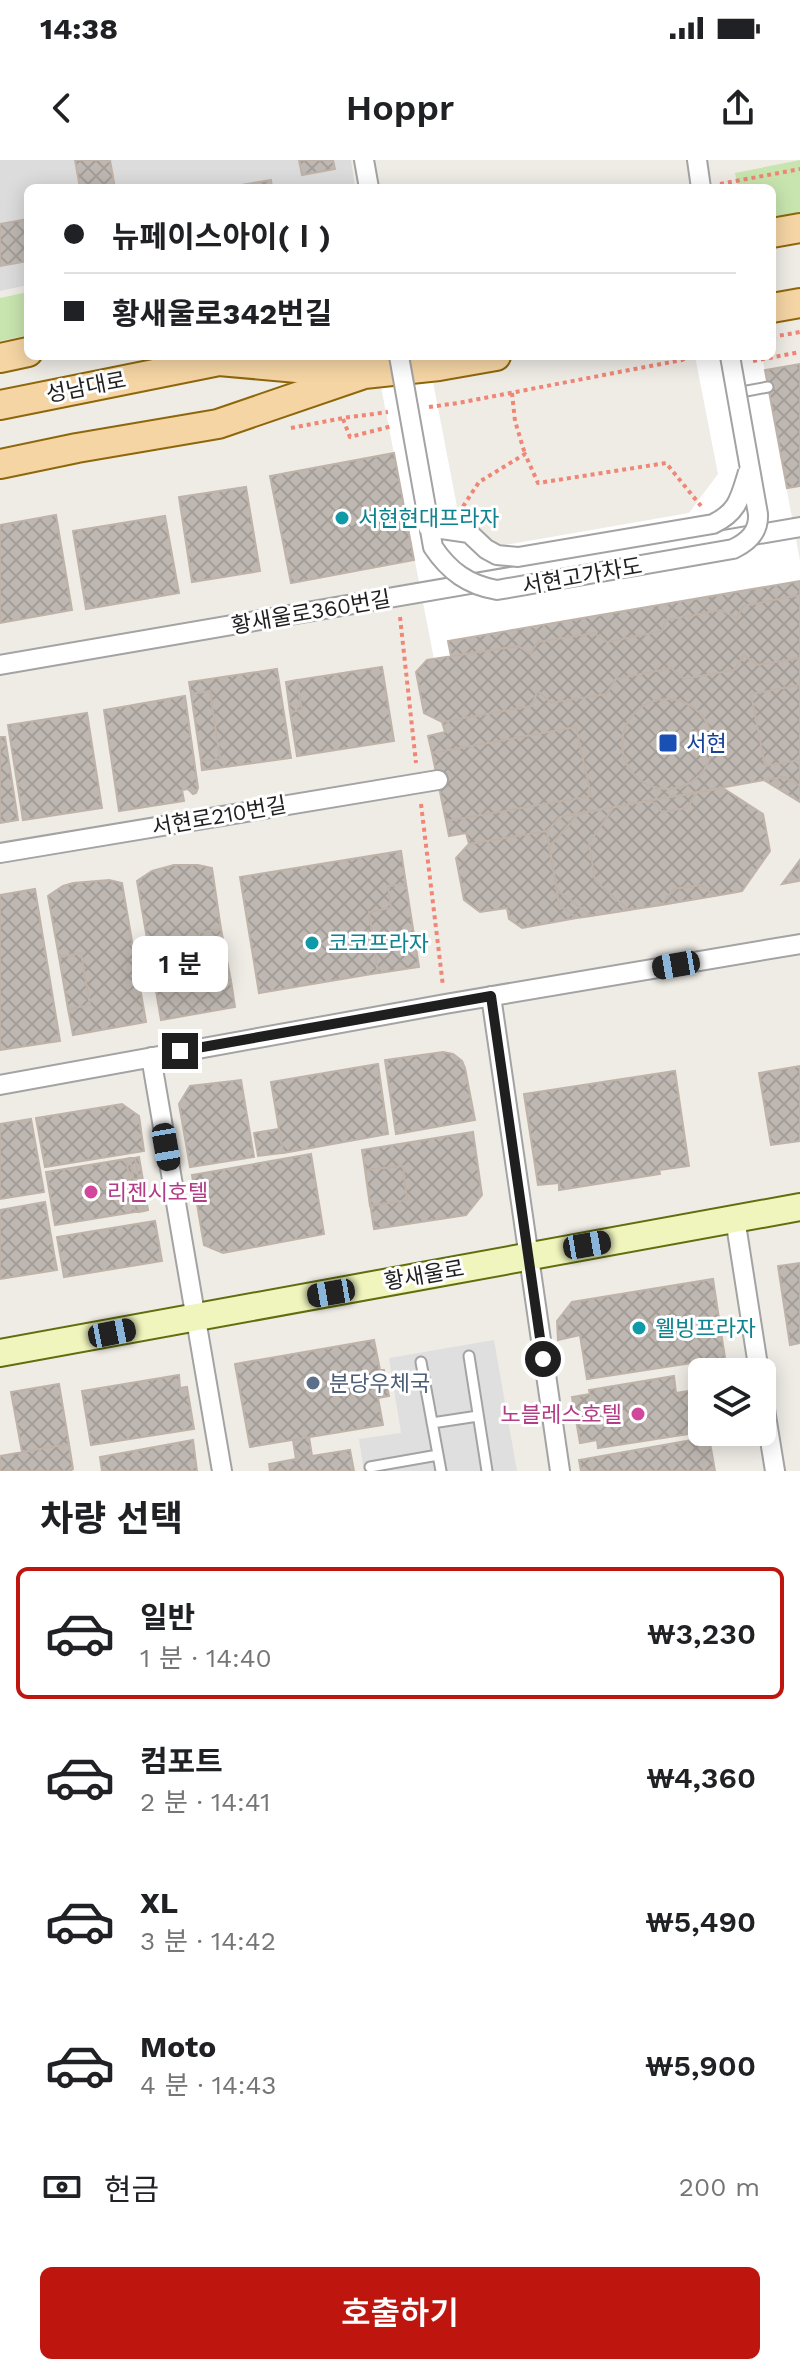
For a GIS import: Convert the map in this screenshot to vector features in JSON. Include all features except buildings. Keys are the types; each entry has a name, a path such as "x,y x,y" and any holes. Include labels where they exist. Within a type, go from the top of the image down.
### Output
{"main road":[{"path":"776,232 800,228"},
{"path":"776,307 800,303"},
{"path":"0,358 24,353"},
{"name":"성남대로","path":"0,405 220,360"},
{"name":"성남대로","path":"234,360 364,374 473,360"},
{"path":"0,464 218,424 364,374"},
{"name":"황새울로","path":"0,1353 800,1207"}],"street":[{"path":"364,160 368,184"},
{"path":"697,160 709,184"},
{"name":"서현고가차도","path":"400,360 433,547 457,575 472,584 497,590 743,545 756,529 758,514 731,360"},
{"path":"428,527 469,533 497,555 518,557 713,524 735,509 750,466"},
{"name":"황새울로360번길","path":"0,665 800,527"},
{"name":"서현로210번길","path":"0,853 438,780"},
{"path":"0,1085 491,996 800,944"},
{"path":"491,996 560,1471"},
{"path":"151,1057 222,1471"},
{"path":"735,1218 757,1358"},
{"path":"771,1446 775,1471"}],"lane":[{"path":"736,393 768,387"},
{"path":"469,1356 487,1471"},
{"path":"421,1362 441,1471"},
{"path":"432,1423 478,1416"},
{"path":"370,1467 438,1455"}],"path":[{"path":"721,184 800,169"},
{"path":"776,336 800,332"},
{"path":"776,357 800,352"},
{"path":"429,407 682,360"},
{"path":"753,361 758,360"},
{"path":"512,393 515,421 538,483 666,463 702,507"},
{"path":"284,430 401,411"},
{"path":"343,418 350,437 394,426"},
{"path":"465,523 462,508 479,482 525,454"}],"shaded area":[{"path":"0,160 351,160 354,184 24,184 24,286 0,291"},
{"path":"494,1340 517,1471 364,1471 359,1439 401,1433 389,1358"}],"green space":[{"path":"800,160 800,216 776,221 776,184 737,184 735,173"},
{"path":"24,293 24,336 0,341 0,298"}],"pier":[{"path":"376,360 429,360 459,517 500,546 689,513 718,474 696,360 763,360 800,561 800,581 449,641 451,656 434,659"}],"place":[{"name":"서현현대프라자","path":"342,518"},
{"name":"서현","path":"668,743"},
{"name":"코코프라자","path":"312,943"},
{"name":"리젠시호텔","path":"91,1192"},
{"name":"웰빙프라자","path":"639,1328"},
{"name":"분당우체국","path":"313,1383"},
{"name":"노블레스호텔","path":"638,1414"}],"route":[{"path":"180,1051 491,996 543,1359"}]}
